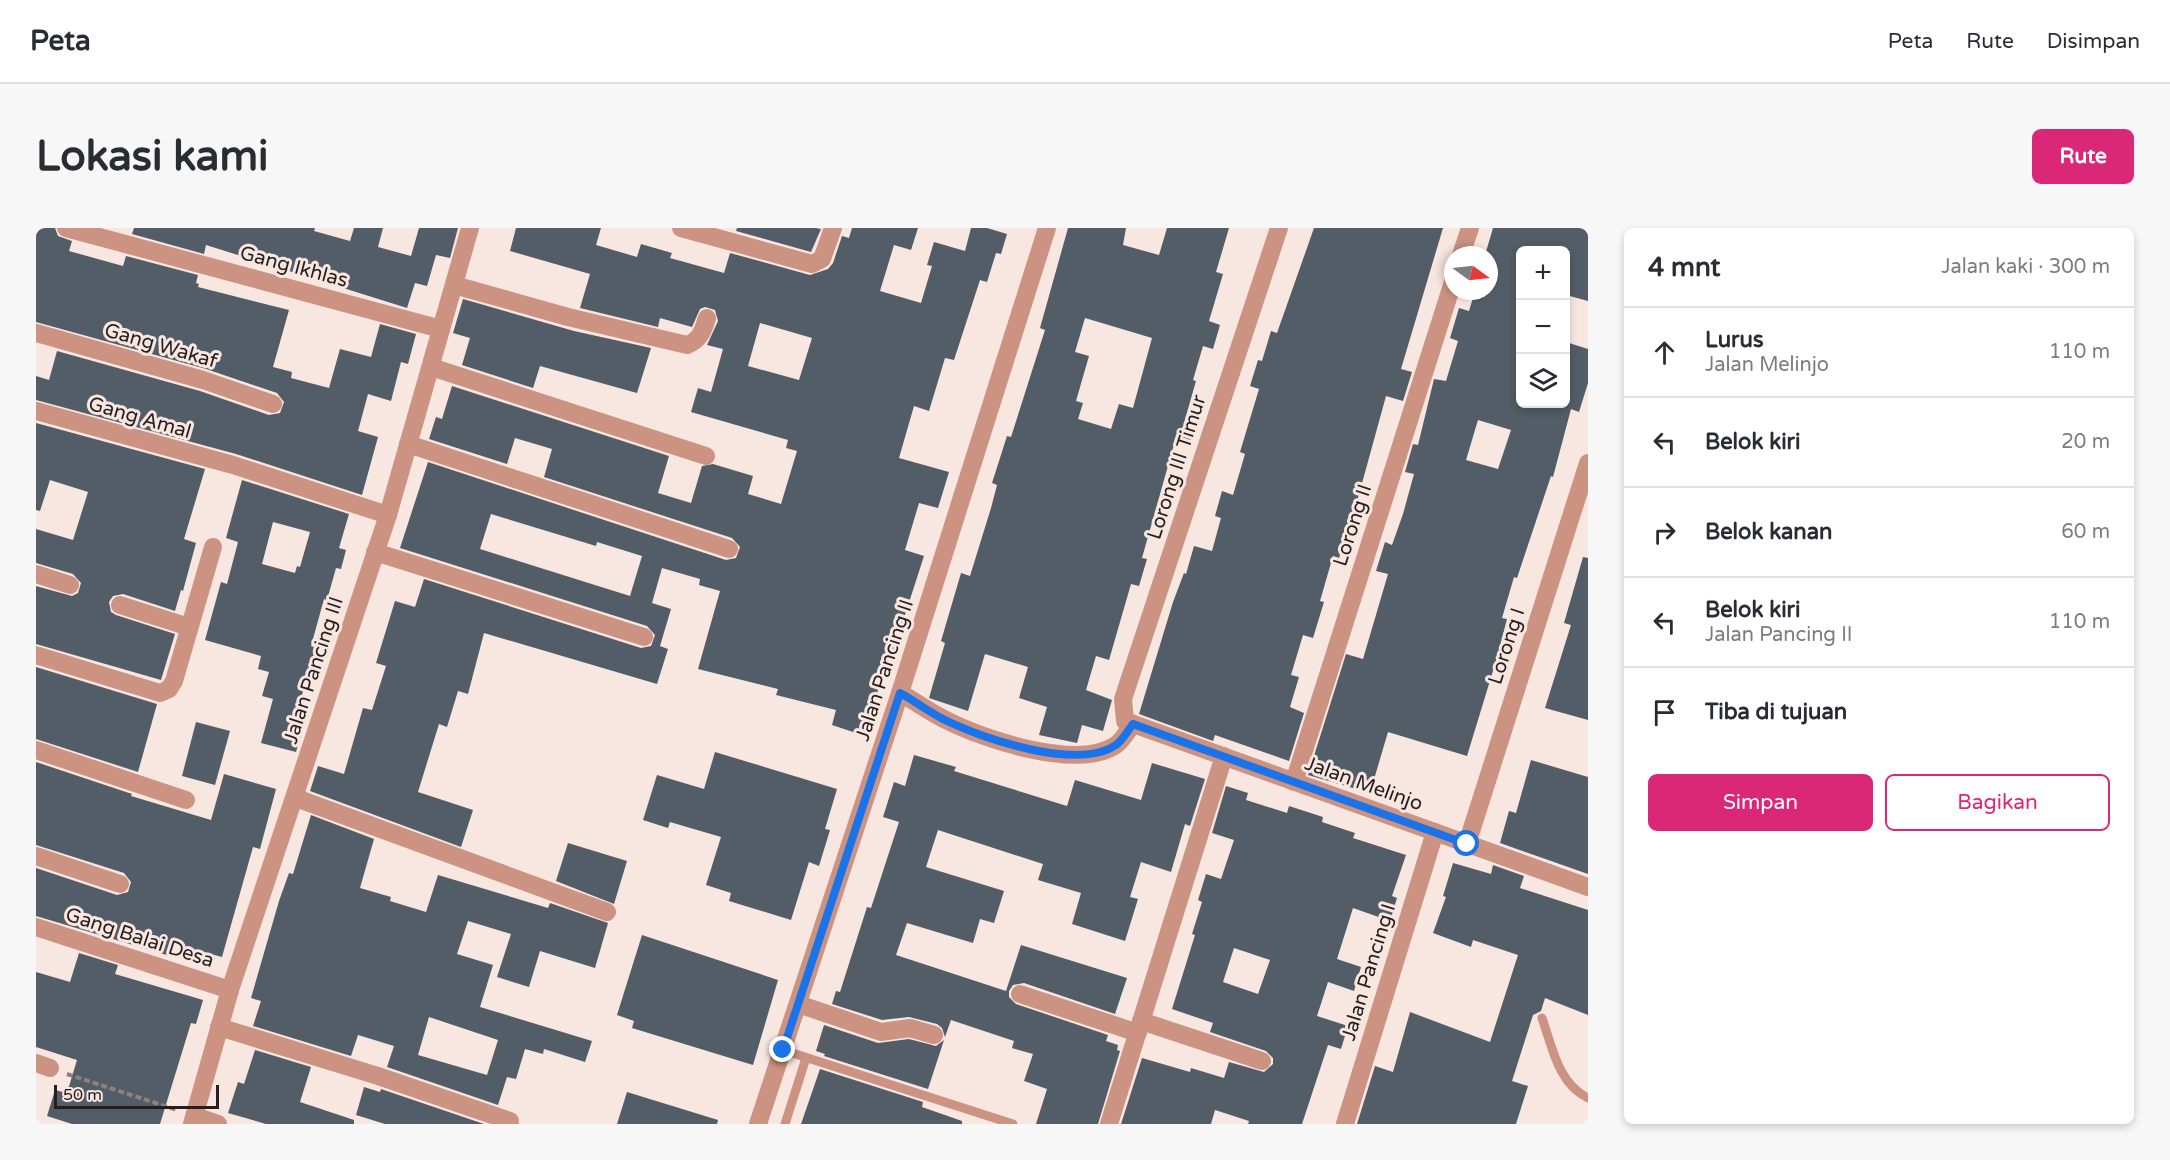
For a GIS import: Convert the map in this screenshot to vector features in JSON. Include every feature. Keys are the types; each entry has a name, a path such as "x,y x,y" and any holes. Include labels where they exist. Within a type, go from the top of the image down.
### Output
{"street":[{"name":"Gang Ikhlas","path":"66,228 441,329"},
{"name":"Jalan Pancing III","path":"193,1120 230,990 296,798 388,515 470,228"},
{"path":"681,228 801,262 816,263 825,254 833,228"},
{"name":"Jalan Pancing II","path":"758,1124 900,693 1047,228"},
{"name":"Lorong III Timur","path":"1129,722 1124,699 1279,228"},
{"path":"1464,246 1470,228"},
{"path":"454,285 567,316 687,345 696,342 707,318"},
{"name":"Lorong II","path":"1294,782 1447,300"},
{"name":"Gang Wakaf","path":"36,333 204,380 273,404"},
{"path":"430,367 706,456"},
{"name":"Gang Amal","path":"36,411 233,465 388,515"},
{"path":"408,444 729,549"},
{"name":"Lorong I","path":"1467,844 1588,463"},
{"path":"36,655 160,693 169,689 174,681 213,547"},
{"path":"375,552 644,637"},
{"path":"36,574 70,585"},
{"path":"120,605 189,627"},
{"path":"900,693 944,720 982,735 1031,749 1074,756 1097,754 1117,744 1129,722"},
{"name":"Jalan Melinjo","path":"1129,722 1588,887"},
{"path":"36,750 186,800"},
{"path":"1109,1124 1224,756"},
{"path":"296,798 607,912"},
{"name":"Jalan Pancing I","path":"1345,1124 1435,832"},
{"path":"36,856 120,884"},
{"name":"Gang Balai Desa","path":"36,927 230,990"},
{"path":"1020,994 1262,1061"},
{"path":"798,1004 881,1032 910,1028 934,1035"},
{"path":"219,1027 378,1076 510,1121"},
{"path":"193,1120 218,1124"}],"lane":[{"path":"1542,1018 1564,1076 1574,1089 1588,1098"},
{"path":"783,1050 1013,1124"},
{"path":"786,1124 806,1058"}],"path":[{"path":"43,1065 193,1120"}],"building":[{"path":"36,228 55,228 58,236 72,241 69,251 123,266 126,256 198,275 196,283 199,284 198,287 289,310 273,367 292,372 291,378 329,388 340,349 371,357 380,324 416,334 408,364 401,362 391,401 368,394 358,431 378,437 362,495 236,454 36,400 36,376 49,380 57,351 200,391 269,415 280,413 284,402 277,393 206,369 36,322"},
{"path":"134,228 315,228 314,231 350,241 354,228 383,228 378,247 411,256 419,228 458,228 450,258 436,255 427,286 415,283 407,308 206,245 204,254 132,234"},
{"path":"516,228 601,228 596,245 637,257 641,244 672,253 670,258 724,273 730,253 810,275 828,269 833,263 842,236 849,238 852,228 918,228 911,250 894,245 880,291 921,303 932,266 927,265 934,242 965,251 971,228 987,228 1007,234 1001,254 996,253 987,282 980,280 954,360 945,358 929,411 914,406 899,458 949,472 938,508 919,503 905,550 924,556 894,649 889,647 875,702 873,701 862,735 832,725 836,710 776,695 778,689 698,669 720,591 699,585 700,579 662,568 652,603 671,609 660,646 668,649 657,684 484,633 468,694 458,691 447,727 439,724 418,792 473,810 461,847 310,791 318,766 344,774 363,708 372,710 386,666 376,663 395,601 415,607 424,579 641,648 651,646 655,635 647,626 400,548 428,462 726,560 736,558 740,547 732,538 544,477 552,449 515,438 507,464 429,439 436,417 442,419 452,386 669,456 658,493 691,503 702,466 713,464 753,476 748,494 781,504 797,451 786,448 788,440 691,412 698,388 711,392 723,349 707,345 718,321 715,310 705,307 700,309 692,327 660,318 658,327 580,308 590,274 510,251","holes":["760,323 812,338 799,380 748,366","491,514 596,546 597,542 642,556 630,596 480,549"]},
{"path":"737,228 821,229 811,252 736,231"},
{"path":"1068,228 1126,228 1123,245 1159,255 1167,228 1229,228 1216,272 1223,274 1209,321 1220,325 1213,349 1203,346 1184,423 1194,426 1189,445 1175,441 1142,558 1147,559 1139,586 1131,584 1109,660 1096,656 1086,690 1112,700 1103,731 1082,725 1077,743 1039,735 1047,707 1019,698 1028,667 985,654 968,711 929,698 945,643 941,641 961,573 970,576 997,485 992,483 1007,436 1011,437 1045,330 1040,328","holes":["1085,318 1152,338 1133,408 1119,404 1111,429 1078,419 1083,403 1076,401 1089,356 1075,352"]},
{"path":"1314,228 1443,228 1401,369 1412,372 1403,401 1386,396 1350,527 1339,558 1333,556 1320,601 1324,602 1313,638 1303,635 1291,675 1299,677 1290,707 1304,713 1289,761 1215,735 1213,741 1139,714 1173,602 1184,573 1186,574 1194,546 1212,551 1221,518 1215,516 1222,491 1233,495 1245,454 1240,452 1259,389 1250,386 1258,360 1262,361 1271,331 1277,333"},
{"path":"1493,228 1588,228 1588,301 1570,296 1570,246 1516,246 1516,408 1570,408 1570,343 1588,349 1588,383 1579,412 1571,409 1553,477 1551,476 1517,578 1514,577 1502,618 1507,619 1496,661 1467,756 1388,732 1370,793 1308,775 1346,654 1363,659 1388,574 1376,571 1385,542 1392,545 1414,474 1405,472 1413,444 1418,445 1434,379 1446,381 1458,341 1450,338 1459,308 1469,311 1472,300 1498,300 1498,246 1488,246","holes":["1478,420 1511,430 1498,469 1466,460"]},
{"path":"463,299 574,331 651,348 637,393 540,366 533,388 462,365 470,338 453,333"},
{"path":"36,423 205,469 184,539 196,543 175,611 123,594 113,596 109,602 111,612 116,615 175,634 161,680 36,644 36,586 72,596 78,593 81,583 73,574 36,563 36,529 73,540 88,492 50,480 40,511 36,510"},
{"path":"242,480 349,514 339,548 346,550 341,569 336,568 327,600 324,599 311,646 316,648 296,715 306,717 296,752 261,743 273,699 262,696 269,672 258,669 261,656 205,640 221,582 227,584 238,542 226,538","holes":["273,522 310,532 300,567 297,566 295,573 262,564"]},
{"path":"1583,557 1588,558 1588,720 1545,708 1571,625 1564,623"},
{"path":"36,667 157,704 138,772 36,739"},
{"path":"196,722 230,731 215,785 182,776"},
{"path":"715,752 837,789 825,829 830,830 819,866 809,862 791,920 729,901 731,893 706,885 721,837 670,822 668,828 643,820 657,775 704,789"},
{"path":"914,755 956,767 954,771 1067,806 1075,780 1141,800 1152,763 1205,779 1190,826 1185,824 1171,872 1141,862 1130,897 1138,899 1125,941 1072,924 1081,893 1038,880 1043,864 938,830 926,867 1004,891 994,923 980,919 973,943 907,923 896,955 1006,991 1021,945 1127,978 1115,1014 1024,983 1013,985 1009,991 1009,997 1016,1004 1108,1035 1106,1041 1118,1045 1117,1050 1120,1051 1098,1124 1036,1124 1047,1089 1024,1081 1033,1054 1012,1048 1014,1041 951,1020 945,1037 942,1028 937,1024 909,1017 882,1020 832,1004 836,991 840,992 867,907 871,908 899,822 883,817 894,782 905,786"},
{"path":"1531,760 1588,777 1588,874 1500,843 1509,811 1516,813"},
{"path":"36,762 132,794 131,796 211,820 224,774 276,789 260,849 253,847 222,957 174,944 170,956 36,916 36,868 117,895 128,892 131,882 124,873 36,845"},
{"path":"1226,786 1248,793 1246,800 1287,813 1289,806 1323,817 1322,822 1355,833 1353,838 1406,855 1392,896 1397,898 1390,921 1353,908 1337,959 1361,967 1354,991 1328,982 1317,1016 1348,1026 1341,1049 1328,1045 1302,1124 1248,1124 1249,1121 1215,1110 1211,1124 1121,1124 1142,1058 1190,1072 1191,1068 1224,1078 1229,1062 1264,1072 1273,1064 1273,1058 1266,1051 1210,1032 1213,1023 1172,1009 1195,935 1192,934 1202,902 1198,900 1206,874 1221,879 1234,840 1212,833","holes":["1234,948 1270,960 1258,994 1223,982"]},
{"path":"311,815 374,839 360,888 391,897 390,901 426,912 438,875 548,908 550,903 608,923 595,968 540,951 529,987 497,977 511,934 468,921 457,954 493,965 480,1007 592,1041 585,1062 544,1049 543,1054 525,1049 516,1079 507,1077 498,1105 387,1067 394,1046 358,1035 351,1056 253,1026 261,1001 251,998 279,901 289,873 293,874","holes":["429,1017 498,1040 487,1075 418,1055"]},
{"path":"568,843 627,861 614,904 556,881"},
{"path":"1453,863 1491,874 1493,865 1524,876 1520,888 1588,910 1588,1015 1545,998 1541,1011 1533,1015 1512,1081 1528,1086 1516,1124 1357,1124 1375,1066 1393,1072 1410,1012 1490,1042 1518,955 1473,940 1471,947 1433,933 1446,897 1443,896"},
{"path":"642,935 778,980 753,1065 632,1028 634,1021 617,1015"},
{"path":"79,953 118,965 115,974 203,1000 196,1024 191,1023 160,1124 72,1124 47,1116 55,1090 67,1093 77,1060 36,1047 36,972 70,982"},
{"path":"824,1025 878,1043 909,1039 936,1046 944,1040 928,1089 824,1056 825,1054 816,1051"},
{"path":"255,1050 311,1067 300,1102 354,1120 354,1124 266,1124 228,1113 238,1082 244,1084"},
{"path":"820,1069 923,1102 922,1107 962,1121 962,1124 801,1124"},
{"path":"364,1087 380,1092 381,1089 484,1124 385,1124 356,1115"},
{"path":"627,1092 718,1120 717,1124 617,1124"}],"route":[{"path":"783,1050 900,693 944,720 982,735 1031,749 1074,756 1097,754 1117,744 1133,724 1467,844"}]}
